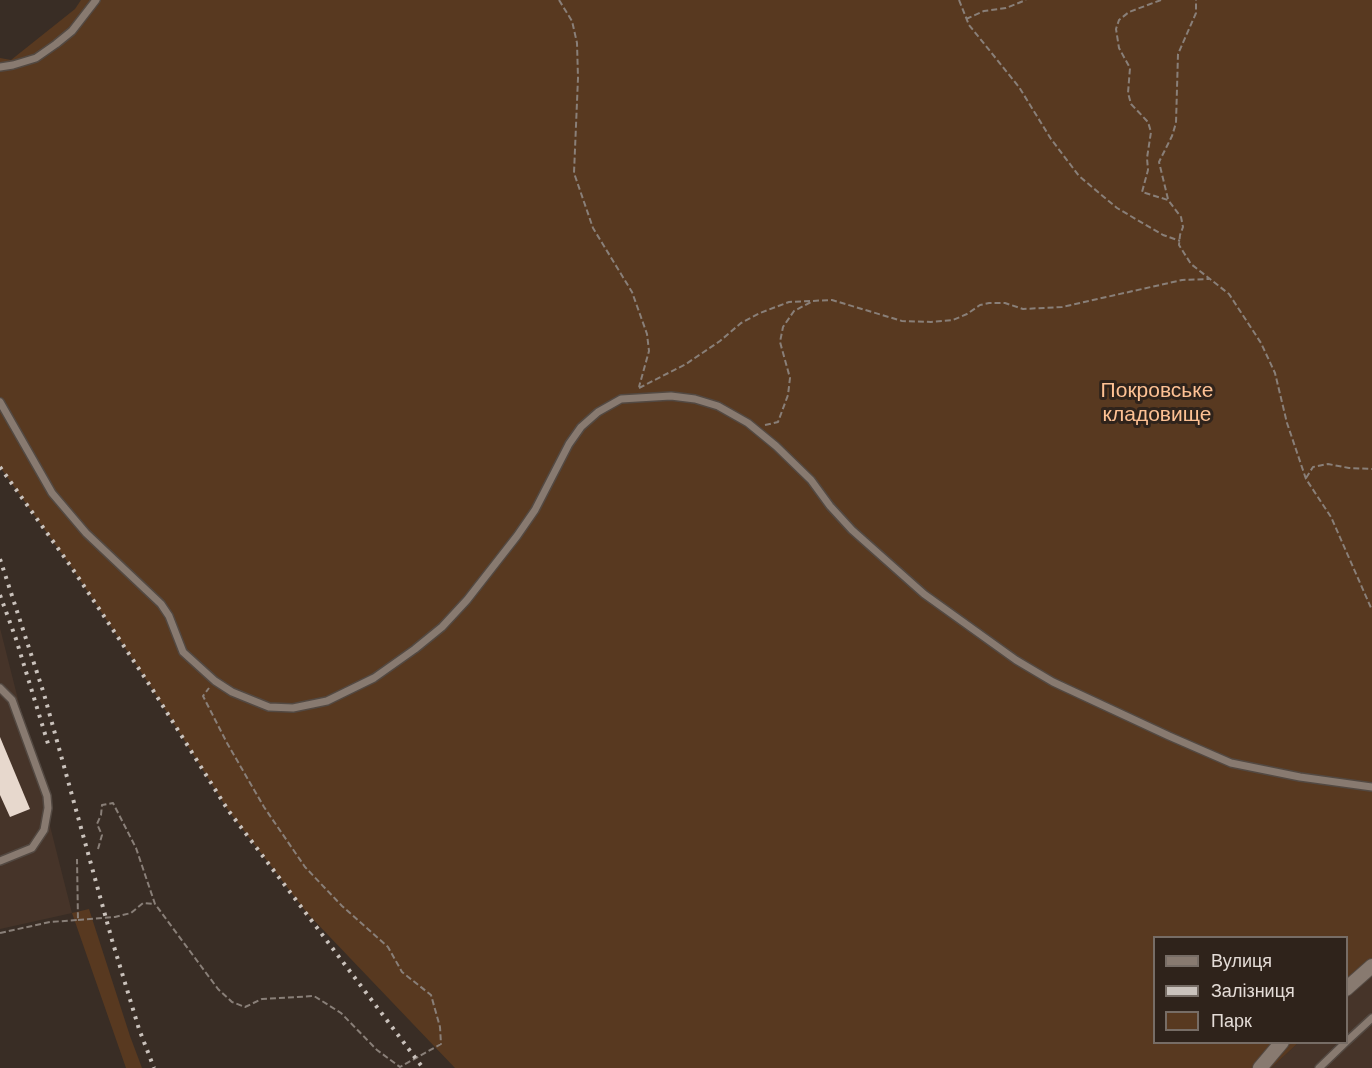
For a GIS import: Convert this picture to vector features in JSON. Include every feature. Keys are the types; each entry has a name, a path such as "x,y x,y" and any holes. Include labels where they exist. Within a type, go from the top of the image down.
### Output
{"street":[{"path":"1348,988 1372,966"},
{"path":"1260,1068 1280,1044"}],"lane":[{"path":"0,67 36,58 72,31 96,0"},
{"path":"0,402 52,493 87,533 161,604 169,616 183,652 214,681 232,692 269,707 293,708 327,701 374,678 442,627 499,561 535,510 569,444 581,427 598,412 621,399 671,396 695,399 718,406 748,423 811,480 852,530 924,594 1016,660 1044,676 1101,705 1231,763 1372,787"},
{"path":"0,688 12,700 47,796 48,808 44,830 32,848 0,861"},
{"path":"1348,1040 1372,1018"},
{"path":"1319,1068 1344,1044"}],"path":[{"path":"559,0 572,21 577,43 578,78 574,173 593,228 632,292 647,334 649,351 639,387 686,364 720,341 741,323 789,302 832,300 902,321 931,322 953,320 988,303 1005,303 1023,309 1062,307 1182,280 1209,279"},
{"path":"959,0 966,19 974,31 1019,87 1051,139 1079,176 1117,207 1163,235 1180,241"},
{"path":"966,19 984,11 1006,8 1026,0"},
{"path":"1161,0 1129,12 1119,20 1116,29 1119,48 1130,68 1128,93 1131,104 1148,122 1151,132 1146,158 1148,170 1142,192 1168,200"},
{"path":"1196,0 1196,13 1178,54 1176,123 1159,162 1168,200 1181,217 1183,227 1179,245 1191,264 1229,294 1266,353 1275,373 1287,423 1305,479 1331,518 1372,610"},
{"path":"748,423 766,425 778,422 788,395 790,378 780,342 783,327 794,310 813,301"},
{"path":"1305,479 1313,467 1328,464 1356,469 1372,469"},
{"path":"98,849 102,835 97,824 102,805 112,803 136,848 155,904 218,989 232,1002 245,1007 262,999 314,996 341,1013 377,1050 400,1067 441,1044 440,1027 431,995 402,972 388,947 342,906 305,867 264,807 203,696 214,681"},
{"path":"77,859 78,920"},
{"path":"0,933 50,922 115,917 131,913 143,903 155,904"}],"shaded area":[{"path":"0,628 72,913 0,929"},
{"path":"1372,973 1372,1068 1271,1068 1297,1044 1348,1044 1348,996"}],"green space":[{"name":"Покровське кладовище","path":"81,0 1372,0 1372,973 1348,996 1348,936 1153,936 1153,1044 1297,1044 1271,1068 455,1068 307,913 228,810 151,687 72,568 0,467 0,58 11,60 75,9"},
{"path":"89,909 142,1068 126,1068 72,913"}],"building":[{"path":"0,737 30,809 10,817 0,795"}],"railway":[{"path":"0,467 72,568 151,687 228,810 423,1068"},
{"path":"0,559 44,694 112,940 139,1029 154,1068"},
{"path":"0,595 49,747"}]}
